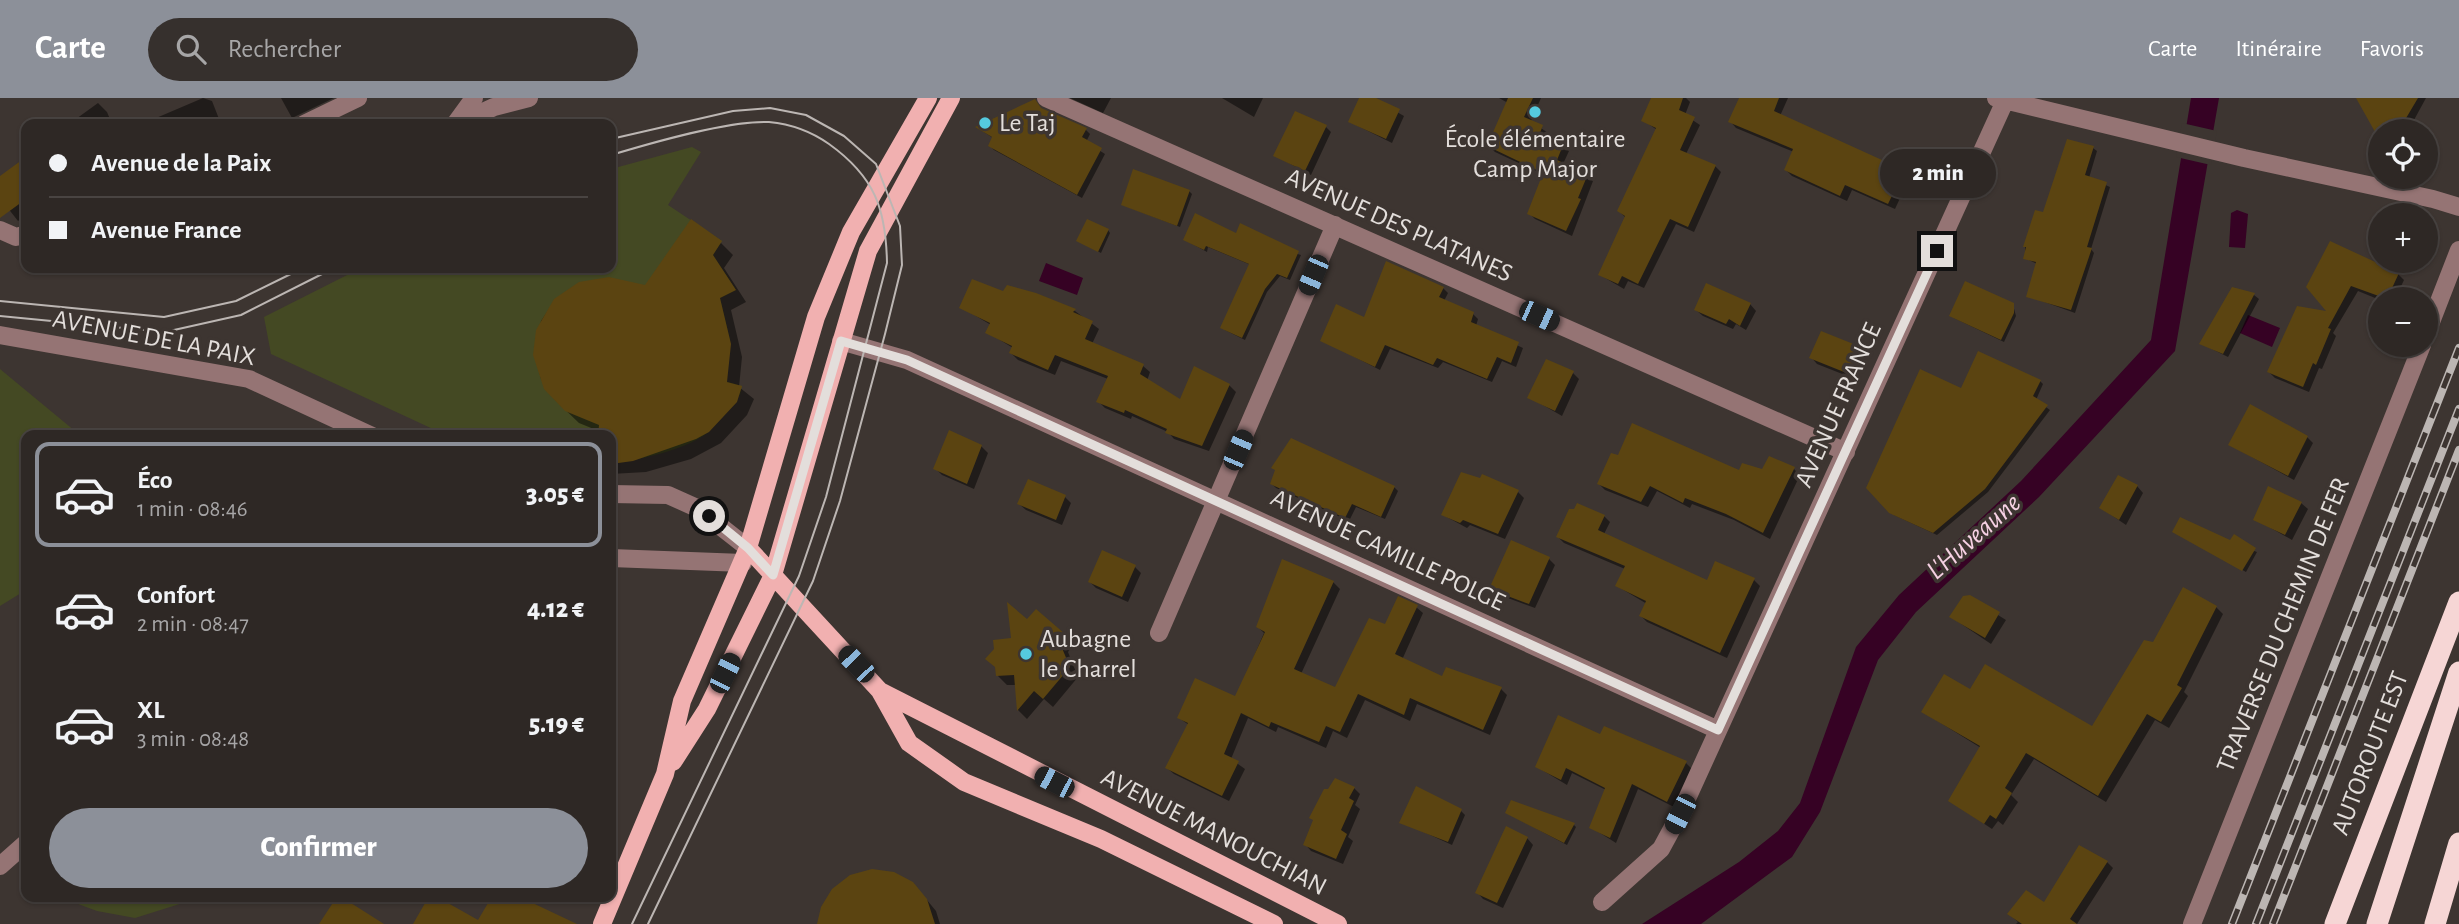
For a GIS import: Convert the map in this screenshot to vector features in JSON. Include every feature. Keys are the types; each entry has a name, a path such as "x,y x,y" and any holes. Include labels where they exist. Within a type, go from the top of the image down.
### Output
{"highway":[{"name":"AUTOROUTE EST","path":"2335,924 2459,602"},
{"path":"2377,924 2459,672"},
{"path":"2435,924 2459,844"}],"main road":[{"path":"616,891 665,774 682,701 745,556 816,317 851,232 928,98"},
{"path":"665,774 707,709 773,575 868,251 951,98"},
{"name":"AVENUE MANOUCHIAN","path":"745,556 773,575 880,691 909,743 964,782 1101,839 1274,924"},
{"name":"AVENUE MANOUCHIAN","path":"880,691 1338,924"},
{"path":"602,924 611,902"}],"street":[{"path":"314,119 358,98"},
{"path":"459,119 474,98"},
{"path":"467,119 494,107 529,98"},
{"name":"AVENUE DES PLATANES","path":"1046,98 1846,452"},
{"path":"2000,100 2244,158 2433,198 2459,207"},
{"name":"AVENUE FRANCE","path":"1602,902 1661,849 1846,452 2000,100"},
{"path":"1159,633 1335,225"},
{"path":"0,230 16,237 21,236"},
{"path":"2438,304 2459,250"},
{"name":"AVENUE DE LA PAIX","path":"0,335 249,379 359,430"},
{"name":"AVENUE CAMILLE POLGE","path":"841,341 907,360 1718,730"},
{"name":"TRAVERSE DU CHEMIN DE FER","path":"2192,924 2417,357"},
{"path":"616,494 668,495 697,508 745,556"},
{"path":"616,558 745,556"},
{"path":"0,866 21,847"}],"green space":[{"path":"692,147 701,152 668,205 722,241 713,255 736,290 720,298 730,340 725,381 742,386 740,395 735,393 710,430 691,443 664,453 616,463 616,430 435,430 271,354 264,317 351,273 616,273 616,168"},
{"path":"0,369 74,430 21,430 21,593 0,606"},
{"path":"73,902 186,902 135,918 97,911"}],"water":[{"name":"L'Huveaune","path":"2191,98 2219,98 2175,351 2039,497 1916,612 1878,660 1820,812 1792,857 1701,924 1642,924 1739,862 1778,831 1800,803 1856,647 1899,595 2021,481 2151,340"},
{"path":"2237,210 2248,214 2245,248 2229,247 2231,213"},
{"path":"1046,263 1083,278 1077,295 1039,281"},
{"path":"2248,315 2280,328 2272,347 2240,333"}],"pier":[{"path":"2182,123 2217,131 2211,165 2176,157"}],"building":[{"path":"1359,98 1376,98 1400,109 1386,139 1348,122"},
{"path":"1508,98 1533,98 1524,117 1543,125 1540,133 1564,143 1557,160 1588,174 1578,198 1581,199 1566,231 1527,214 1543,173 1487,146"},
{"path":"1651,98 1683,98 1679,110 1695,117 1680,150 1716,165 1688,227 1670,219 1638,284 1622,276 1618,284 1598,275 1625,216 1617,211 1656,128 1641,121"},
{"path":"1739,98 1779,98 1774,111 1893,165 1892,168 1903,173 1888,204 1845,185 1840,196 1784,170 1793,149 1728,122"},
{"path":"2356,98 2418,98 2406,119 2368,119"},
{"path":"1035,99 1041,108 1087,128 1082,137 1102,148 1077,195 988,146 992,137 975,127"},
{"path":"1295,111 1327,125 1305,171 1273,156"},
{"path":"2067,139 2094,146 2085,175 2107,182 2087,247 2092,248 2071,310 2026,297 2036,262 2023,259 2026,247 2023,247 2035,210 2043,212"},
{"path":"21,161 21,203 0,218 0,176"},
{"path":"1133,169 1190,190 1177,226 1121,205"},
{"path":"1195,213 1236,233 1240,223 1299,251 1287,278 1277,274 1265,289 1242,338 1220,328 1249,264 1206,246 1204,250 1183,240"},
{"path":"691,219 722,241 713,255 736,290 720,298 731,344 727,382 742,386 737,402 709,432 633,461 616,463 616,430 599,430 599,425 565,411 544,389 533,355 536,330 554,299 579,282 609,277 645,285"},
{"path":"1087,219 1109,229 1098,252 1076,241"},
{"path":"2330,241 2368,259 2368,273 2399,273 2393,287 2368,287 2368,292 2351,286 2328,328 2331,329 2316,365 2313,363 2303,387 2267,372 2297,306 2326,311 2306,287"},
{"path":"1386,261 1444,287 1439,297 1474,312 1471,322 1519,342 1511,363 1497,357 1487,379 1437,358 1433,365 1385,345 1375,367 1320,341 1336,304 1364,317"},
{"path":"972,279 1003,291 1007,285 1036,293 1076,309 1073,312 1093,321 1085,339 1144,364 1140,374 1180,399 1194,366 1230,384 1202,446 1165,433 1167,429 1125,410 1124,413 1096,402 1108,376 1055,355 1048,370 1009,353 1012,346 985,333 990,323 959,308"},
{"path":"1965,281 2014,303 2014,313 2001,340 1949,316"},
{"path":"1706,283 1751,303 1740,326 1729,319 1726,324 1694,310"},
{"path":"2232,287 2255,293 2223,354 2199,344"},
{"path":"1821,331 1861,347 1849,374 1809,358"},
{"path":"1978,351 2041,380 2033,396 2048,405 1985,489 1933,533 1889,513 1866,488 1920,369 1961,388"},
{"path":"1546,359 1574,371 1555,411 1527,398"},
{"path":"2250,404 2308,436 2288,476 2228,445"},
{"path":"1632,423 1739,470 1742,463 1762,469 1769,456 1795,467 1763,533 1726,514 1685,498 1683,503 1650,486 1641,502 1597,484 1611,453 1618,455"},
{"path":"949,430 982,445 967,484 933,469"},
{"path":"1291,438 1395,486 1381,517 1352,504 1345,518 1270,484 1275,470 1271,468"},
{"path":"1461,472 1480,478 1482,474 1519,490 1498,534 1463,520 1460,523 1441,515"},
{"path":"2118,475 2138,485 2119,520 2099,508"},
{"path":"1028,479 1066,495 1056,520 1017,504"},
{"path":"2268,486 2302,502 2285,535 2253,520"},
{"path":"1577,503 1605,515 1598,530 1707,580 1715,561 1755,578 1720,653 1639,616 1646,601 1615,586 1625,566 1556,537 1569,509 1574,509"},
{"path":"2180,517 2230,540 2234,534 2256,548 2242,571 2172,532"},
{"path":"1511,540 1550,557 1529,604 1489,589"},
{"path":"1102,550 1136,565 1122,597 1088,582"},
{"path":"1282,559 1334,581 1294,669 1335,687 1369,618 1385,624 1398,596 1418,605 1395,654 1442,676 1446,667 1502,687 1483,730 1410,698 1404,715 1358,694 1340,732 1326,726 1319,742 1271,722 1269,727 1241,713 1224,754 1239,761 1222,796 1165,768 1188,723 1177,718 1195,678 1235,696 1265,632 1256,627"},
{"path":"2183,587 2217,606 2177,685 2182,688 2161,722 2147,714 2098,796 2026,753 2005,788 2012,793 1996,819 1990,815 1984,824 1948,801 1980,746 1921,712 1944,674 1970,689 1985,664 2092,726 2144,640 2153,642"},
{"path":"1970,595 2000,612 1985,638 1949,617 1963,596"},
{"name":"Aubagne le Charrel","path":"1007,602 1027,619 1036,609 1065,634 1059,641 1070,667 1043,699 1034,691 1017,711 1014,675 996,676 995,667 985,659 994,649 993,640 1011,638"},
{"path":"1558,715 1600,734 1604,726 1687,761 1667,802 1632,784 1610,838 1589,828 1605,788 1566,768 1561,780 1535,767"},
{"path":"1335,778 1355,787 1349,798 1354,801 1341,830 1347,834 1336,859 1303,845 1313,820 1309,818 1324,789 1328,789"},
{"path":"1416,786 1462,809 1448,842 1399,823"},
{"path":"1511,800 1575,823 1564,843 1505,813"},
{"path":"1506,826 1528,837 1497,903 1475,893"},
{"path":"2079,845 2108,861 2070,919 2077,924 2022,924 2007,914 2026,890 2044,902"},
{"path":"872,869 894,872 913,882 927,899 935,924 817,924 821,907 832,889 850,875"},
{"path":"333,902 349,902 384,924 319,924"},
{"path":"426,902 446,902 478,920 489,902 530,902 577,924 413,924"}],"tram line":[{"path":"616,138 733,111 770,108 806,115 844,136 876,164 900,226 902,265 840,501 813,581 648,924"},
{"path":"616,153 690,133 752,122 769,122 800,129 845,156 867,182 875,196 884,226 887,263 826,497 799,576 632,924"},
{"path":"0,301 164,317 236,301 293,273"},
{"path":"0,316 165,332 241,315 324,273"}],"railway":[{"path":"2232,924 2459,348"},
{"path":"2256,924 2459,409"},
{"path":"2273,924 2459,450"}],"place":[{"name":"École élémentaire Camp Major","path":"1535,112"},
{"name":"Le Taj","path":"985,123"},
{"name":"Aubagne le Charrel","path":"1026,654"}],"route":[{"path":"709,516 748,548 773,575 841,341 907,360 1718,730 1937,251"}]}
